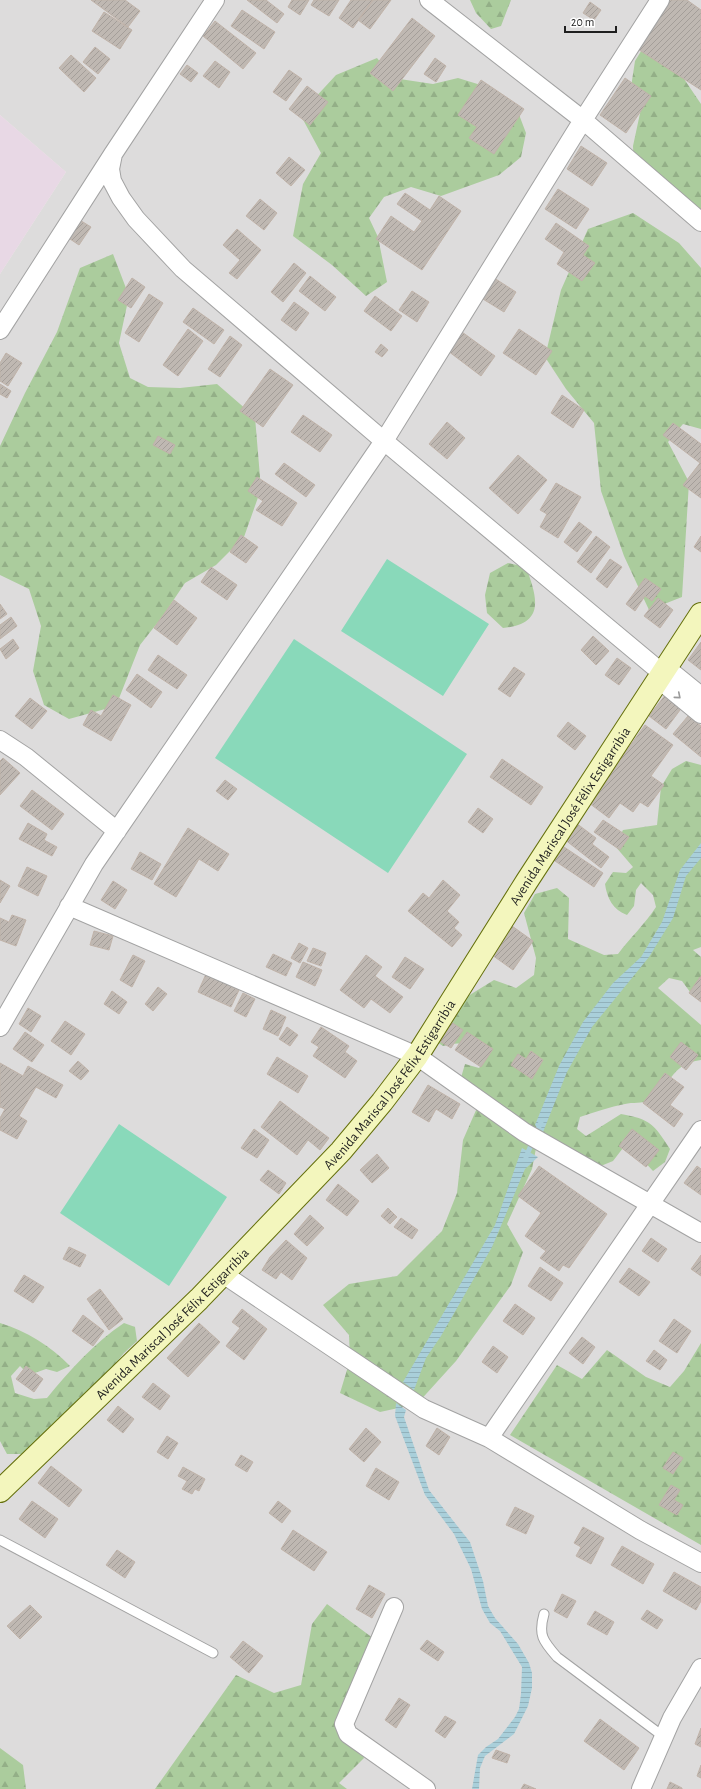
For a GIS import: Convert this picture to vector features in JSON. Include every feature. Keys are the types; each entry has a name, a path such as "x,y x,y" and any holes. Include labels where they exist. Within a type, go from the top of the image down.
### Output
{"main road":[{"name":"Avenida Mariscal José Félix Estigarribia","path":"0,1491 223,1274 342,1151 417,1056 527,881 701,614"}],"street":[{"path":"0,330 113,154 215,0"},
{"path":"429,0 583,120 701,222"},
{"path":"0,1028 94,864 384,441 583,120 660,0"},
{"path":"113,154 110,169 112,181 121,198 136,219 183,269 384,441 662,672 675,675 701,696"},
{"path":"662,672 667,686 701,714"},
{"path":"0,740 26,757 117,831"},
{"path":"69,906 417,1056 524,1132 557,1153 651,1203 701,1233"},
{"path":"489,1438 701,1130"},
{"path":"223,1274 424,1410 489,1438 640,1530 701,1563"},
{"path":"394,1607 344,1724 348,1734 426,1789"},
{"path":"641,1789 672,1718 701,1668"}],"lane":[{"path":"0,1540 212,1653"},
{"path":"544,1614 540,1629 544,1643 557,1657 664,1737"}],"shaded area":[{"path":"0,0 701,0 701,1789 0,1789 0,274 66,172 0,115"},
{"path":"0,115 66,172 0,274"}],"green space":[{"path":"470,0 511,0 501,26 491,29 476,13"},
{"path":"646,43 680,73 701,104 701,226 634,170 633,146 642,104 631,87 635,61"},
{"path":"377,58 393,78 433,84 458,78 484,86 518,112 526,133 521,157 499,175 441,196 411,187 384,197 369,218 378,237 387,282 366,296 332,265 293,236 303,184 321,153 300,114 336,75"},
{"path":"633,213 679,243 701,268 701,429 683,424 668,442 689,482 682,597 649,610 624,556 601,491 594,423 566,389 545,357 561,290 588,229"},
{"path":"113,254 129,296 119,343 130,378 148,387 180,388 217,384 255,417 261,489 244,537 216,565 185,583 162,617 140,645 116,706 69,719 44,705 33,671 41,626 29,589 0,575 0,446 25,393 57,332 80,268"},
{"path":"387,559 489,624 443,696 341,631"},
{"path":"508,563 526,567 533,589 535,607 532,615 526,621 517,625 503,628 487,613 485,595 490,573"},
{"path":"294,639 467,754 388,873 215,758"},
{"path":"686,761 701,765 701,947 693,950 701,957 701,999 693,996 682,981 669,978 658,988 701,1025 701,1060 691,1062 683,1066 657,1095 647,1101 619,1105 580,1117 577,1129 586,1136 621,1114 645,1121 655,1128 670,1149 665,1162 653,1171 640,1157 623,1148 613,1161 591,1170 460,1081 465,1064 479,1068 485,1061 475,1051 467,1045 450,1044 443,1046 434,1040 468,996 494,980 516,988 534,975 536,958 524,913 535,894 557,888 569,898 568,939 604,955 618,954 656,907 653,895 641,883 636,890 634,906 627,915 614,907 607,894 605,884 613,872 626,873 633,867 615,846 623,830 657,825 661,787 672,769"},
{"path":"477,1108 537,1143 532,1169 507,1224 523,1252 511,1285 456,1361 417,1404 380,1412 340,1393 350,1360 349,1335 323,1305 349,1284 397,1276 442,1231 457,1193 463,1140"},
{"path":"119,1124 227,1197 169,1286 60,1213"},
{"path":"0,1323 19,1330 38,1340 55,1352 70,1366 57,1372 46,1369 29,1375 20,1366 11,1376 15,1393 34,1399 47,1398 83,1358 103,1339 124,1323 135,1327 137,1341 124,1353 110,1370 25,1454 7,1454 0,1441"},
{"path":"701,1343 701,1545 510,1435 557,1365 582,1379 607,1350 646,1377 670,1387 684,1371"},
{"path":"327,1604 381,1644 350,1727 364,1758 339,1783 347,1789 155,1789 236,1675 274,1693 301,1685 312,1624"},
{"path":"0,1748 23,1765 26,1789 0,1789"}],"water":[{"path":"701,843 701,858 686,876 673,918 649,957 592,1027 567,1072 543,1132 535,1125 559,1066 583,1022 613,983 641,957 662,922 680,870"},
{"path":"522,1148 538,1157 525,1169 492,1247 441,1336 426,1358 414,1390 403,1382 495,1225"},
{"path":"396,1403 406,1410 404,1417 429,1490 470,1542 483,1581 488,1606 495,1618 518,1644 529,1663 532,1673 532,1688 528,1706 514,1734 485,1756 480,1768 479,1789 472,1789 478,1755 486,1747 498,1739 515,1717 519,1709 522,1667 500,1631 490,1623 482,1609 471,1569 454,1534 425,1495 395,1416"}],"building":[{"path":"91,0 125,0 140,11 128,27"},
{"path":"247,0 266,0 284,14 277,23"},
{"path":"292,0 309,0 300,15 288,7"},
{"path":"314,0 339,0 329,16 311,5"},
{"path":"351,0 373,0 353,28 339,18"},
{"path":"373,0 391,0 370,29 358,20"},
{"path":"663,0 687,0 701,10 701,90 633,46"},
{"path":"590,2 601,10 594,20 583,13"},
{"path":"242,10 275,32 264,49 231,26"},
{"path":"104,12 132,30 120,49 92,31"},
{"path":"412,18 435,36 393,91 370,73"},
{"path":"215,21 256,53 243,69 203,36"},
{"path":"95,47 110,59 98,74 83,62"},
{"path":"71,55 96,78 84,92 59,68"},
{"path":"435,58 446,66 436,82 424,74"},
{"path":"215,61 230,72 219,88 203,76"},
{"path":"187,65 198,73 191,82 180,74"},
{"path":"289,70 302,79 286,101 273,92"},
{"path":"625,78 651,96 626,133 600,115"},
{"path":"481,80 524,109 494,154 469,138 477,127 458,115"},
{"path":"307,86 328,102 310,125 289,109"},
{"path":"581,146 607,163 592,186 567,169"},
{"path":"289,157 305,170 291,186 276,173"},
{"path":"558,189 589,209 576,229 545,209"},
{"path":"405,193 430,210 439,196 461,211 422,270 376,239 391,216 414,232 422,221 397,204"},
{"path":"260,199 277,213 264,230 246,216"},
{"path":"78,219 91,227 79,245 67,237"},
{"path":"556,223 589,246 583,255 595,263 582,281 557,264 564,252 545,239"},
{"path":"237,229 261,250 237,279 229,273 240,260 223,245"},
{"path":"294,263 306,273 283,302 271,292"},
{"path":"310,276 336,297 325,311 299,291"},
{"path":"491,276 516,292 504,312 478,296"},
{"path":"132,278 145,287 131,308 118,300"},
{"path":"412,291 429,302 417,322 399,310"},
{"path":"149,294 163,303 139,342 125,333"},
{"path":"375,296 402,316 391,331 364,311"},
{"path":"294,302 309,313 296,331 281,320"},
{"path":"193,308 224,330 214,344 183,322"},
{"path":"188,329 203,341 178,376 163,365"},
{"path":"519,329 552,351 536,375 503,353"},
{"path":"462,332 495,356 481,376 448,351"},
{"path":"230,336 242,345 220,377 208,369"},
{"path":"381,344 388,350 382,357 375,352"},
{"path":"6,353 22,363 8,386 0,381 0,363"},
{"path":"270,369 293,385 263,427 240,411"},
{"path":"0,384 11,391 7,398 0,394"},
{"path":"562,395 584,410 573,428 551,413"},
{"path":"303,415 332,435 320,452 291,432"},
{"path":"447,422 465,438 447,459 429,444"},
{"path":"673,423 701,444 701,498 683,485 700,463 663,435"},
{"path":"158,436 175,445 170,454 153,445"},
{"path":"518,455 547,480 518,514 489,488"},
{"path":"284,463 315,485 306,497 275,474"},
{"path":"257,477 297,503 282,526 256,510 263,501 248,491"},
{"path":"556,483 581,497 558,538 540,527 547,514 540,510"},
{"path":"579,522 592,532 577,552 564,542"},
{"path":"241,535 258,547 246,563 230,552"},
{"path":"596,536 610,547 591,573 577,562"},
{"path":"701,536 701,552 694,547"},
{"path":"610,559 622,567 607,588 596,579"},
{"path":"211,567 237,585 227,600 201,582"},
{"path":"645,578 661,589 652,601 645,596 635,611 626,604"},
{"path":"658,598 673,610 660,628 644,616"},
{"path":"174,600 197,618 177,645 154,628"},
{"path":"0,604 7,614 0,619"},
{"path":"11,617 17,626 0,639 0,625"},
{"path":"593,636 609,651 596,665 581,650"},
{"path":"13,639 19,648 6,659 0,649"},
{"path":"701,642 701,670 688,660"},
{"path":"158,655 187,675 177,689 148,670"},
{"path":"617,658 631,668 619,685 605,675"},
{"path":"514,667 525,674 510,697 498,689"},
{"path":"137,674 162,692 151,708 126,690"},
{"path":"666,694 683,706 666,729 649,716"},
{"path":"113,695 131,705 111,741 83,725 91,710 101,716"},
{"path":"30,698 47,711 32,729 15,716"},
{"path":"688,716 701,726 701,757 673,734"},
{"path":"568,722 586,736 575,750 557,736"},
{"path":"645,725 673,745 651,776 664,785 648,807 640,802 633,812 620,803 609,818 589,803"},
{"path":"3,758 20,773 0,795 0,761"},
{"path":"502,759 543,787 531,805 490,777"},
{"path":"225,780 237,789 228,800 216,791"},
{"path":"32,790 64,814 52,830 20,806"},
{"path":"478,808 493,819 483,833 468,822"},
{"path":"603,820 629,837 620,850 594,832"},
{"path":"28,823 47,834 44,840 57,847 52,856 19,839"},
{"path":"576,823 596,838 592,844 609,857 601,868 564,839"},
{"path":"188,828 229,854 218,871 199,859 176,897 154,884"},
{"path":"561,845 603,873 594,887 552,859"},
{"path":"140,852 161,864 152,880 131,869"},
{"path":"27,867 47,876 38,896 18,886"},
{"path":"0,880 10,886 0,903"},
{"path":"443,880 460,895 447,911 459,922 454,928 462,935 452,947 408,911 423,893 429,898"},
{"path":"113,881 127,890 115,909 101,900"},
{"path":"12,915 26,920 16,946 0,940 0,918 9,922"},
{"path":"512,926 533,941 513,970 492,955"},
{"path":"94,931 113,936 109,950 90,945"},
{"path":"299,943 308,948 300,963 291,958"},
{"path":"313,948 326,953 321,966 307,961"},
{"path":"273,954 292,963 286,976 266,967"},
{"path":"133,955 145,961 132,987 120,980"},
{"path":"366,955 382,967 375,976 403,997 390,1013 371,999 364,1008 340,990"},
{"path":"405,957 424,969 410,989 392,977"},
{"path":"303,962 322,970 315,986 296,977"},
{"path":"206,974 239,990 231,1007 198,992"},
{"path":"701,977 701,1002 689,993"},
{"path":"158,987 167,994 153,1011 145,1004"},
{"path":"112,991 127,1002 119,1014 104,1004"},
{"path":"243,993 255,999 246,1017 234,1011"},
{"path":"28,1008 41,1016 31,1032 19,1024"},
{"path":"271,1010 286,1017 278,1036 263,1029"},
{"path":"448,1020 463,1030 451,1048 436,1039"},
{"path":"65,1021 85,1034 71,1055 51,1041"},
{"path":"287,1027 298,1035 290,1046 279,1039"},
{"path":"321,1027 349,1046 345,1052 357,1061 345,1078 313,1056 319,1047 311,1042"},
{"path":"25,1032 44,1045 32,1062 13,1049"},
{"path":"467,1032 493,1049 481,1067 455,1050"},
{"path":"681,1042 698,1055 686,1070 670,1057"},
{"path":"531,1051 543,1060 532,1079 511,1065 518,1054 526,1059"},
{"path":"277,1057 308,1076 298,1093 267,1074"},
{"path":"78,1061 89,1071 81,1080 69,1071"},
{"path":"0,1063 23,1076 28,1066 63,1085 56,1098 36,1087 19,1116 27,1121 17,1139 0,1130 0,1118 5,1109 0,1107"},
{"path":"665,1073 684,1087 670,1105 683,1114 674,1127 643,1103"},
{"path":"428,1085 460,1104 452,1119 436,1109 429,1122 412,1112"},
{"path":"280,1101 329,1138 320,1150 308,1140 297,1155 261,1127"},
{"path":"254,1129 269,1140 257,1158 241,1148"},
{"path":"632,1129 659,1150 646,1167 619,1146"},
{"path":"377,1154 389,1168 372,1183 360,1170"},
{"path":"539,1166 607,1214 569,1268 563,1265 559,1271 540,1258 546,1251 525,1236 541,1213 518,1196"},
{"path":"697,1166 701,1169 701,1195 684,1183"},
{"path":"268,1170 286,1183 279,1194 260,1180"},
{"path":"338,1184 359,1201 347,1216 326,1200"},
{"path":"388,1208 397,1217 390,1224 381,1216"},
{"path":"310,1215 324,1228 307,1246 294,1234"},
{"path":"401,1218 418,1230 412,1239 394,1227"},
{"path":"651,1238 667,1249 658,1262 642,1251"},
{"path":"286,1240 307,1258 292,1280 281,1272 276,1279 262,1270 270,1257"},
{"path":"69,1247 86,1255 80,1267 63,1259"},
{"path":"701,1255 701,1276 691,1269"},
{"path":"540,1267 563,1283 551,1301 528,1286"},
{"path":"629,1268 650,1282 639,1296 619,1282"},
{"path":"24,1275 44,1287 33,1303 14,1291"},
{"path":"100,1289 123,1319 109,1330 87,1299"},
{"path":"515,1304 535,1318 523,1335 503,1321"},
{"path":"242,1309 267,1329 244,1360 226,1346 240,1328 232,1322"},
{"path":"83,1315 104,1331 93,1346 72,1331"},
{"path":"674,1319 691,1331 677,1353 659,1341"},
{"path":"199,1323 220,1342 188,1377 167,1358"},
{"path":"582,1337 595,1347 583,1364 569,1353"},
{"path":"493,1346 508,1357 497,1373 482,1362"},
{"path":"654,1350 667,1360 660,1370 646,1361"},
{"path":"26,1366 43,1379 34,1392 16,1379"},
{"path":"153,1383 170,1396 160,1410 142,1397"},
{"path":"118,1406 134,1419 123,1433 107,1420"},
{"path":"366,1428 381,1442 364,1462 349,1449"},
{"path":"437,1428 450,1437 439,1455 426,1446"},
{"path":"167,1436 178,1443 168,1459 157,1452"},
{"path":"673,1452 683,1458 673,1474 663,1468"},
{"path":"241,1455 253,1462 247,1472 235,1465"},
{"path":"51,1466 82,1490 69,1507 38,1483"},
{"path":"183,1467 205,1479 199,1491 195,1489 192,1494 182,1489 187,1481 178,1476"},
{"path":"376,1468 399,1482 389,1500 366,1486"},
{"path":"671,1485 680,1490 674,1500 683,1505 677,1515 659,1505"},
{"path":"32,1501 58,1519 45,1538 19,1519"},
{"path":"278,1501 291,1511 282,1523 269,1513"},
{"path":"515,1507 534,1516 526,1534 506,1525"},
{"path":"583,1527 604,1538 591,1564 576,1556 581,1547 574,1543"},
{"path":"293,1530 327,1552 314,1571 281,1549"},
{"path":"622,1546 654,1564 643,1584 611,1565"},
{"path":"117,1550 135,1562 125,1578 106,1565"},
{"path":"674,1572 701,1587 701,1601 696,1610 663,1591"},
{"path":"369,1585 385,1594 372,1618 356,1609"},
{"path":"562,1594 576,1601 567,1618 554,1611"},
{"path":"30,1605 42,1617 20,1639 7,1626"},
{"path":"647,1610 663,1620 657,1629 641,1619"},
{"path":"595,1611 614,1622 607,1635 587,1624"},
{"path":"427,1640 444,1652 438,1661 420,1649"},
{"path":"243,1641 263,1656 249,1673 230,1657"},
{"path":"399,1698 410,1705 396,1728 385,1720"},
{"path":"445,1716 456,1722 445,1738 435,1731"},
{"path":"600,1719 639,1748 624,1770 584,1741"},
{"path":"701,1728 701,1747 695,1744"},
{"path":"496,1750 510,1755 507,1763 492,1758"},
{"path":"701,1765 701,1778 697,1776"},
{"path":"670,1782 682,1788 682,1789 667,1789"},
{"path":"524,1784 536,1789 521,1789"}],"waterway":[{"path":"526,1157 541,1122"}]}
